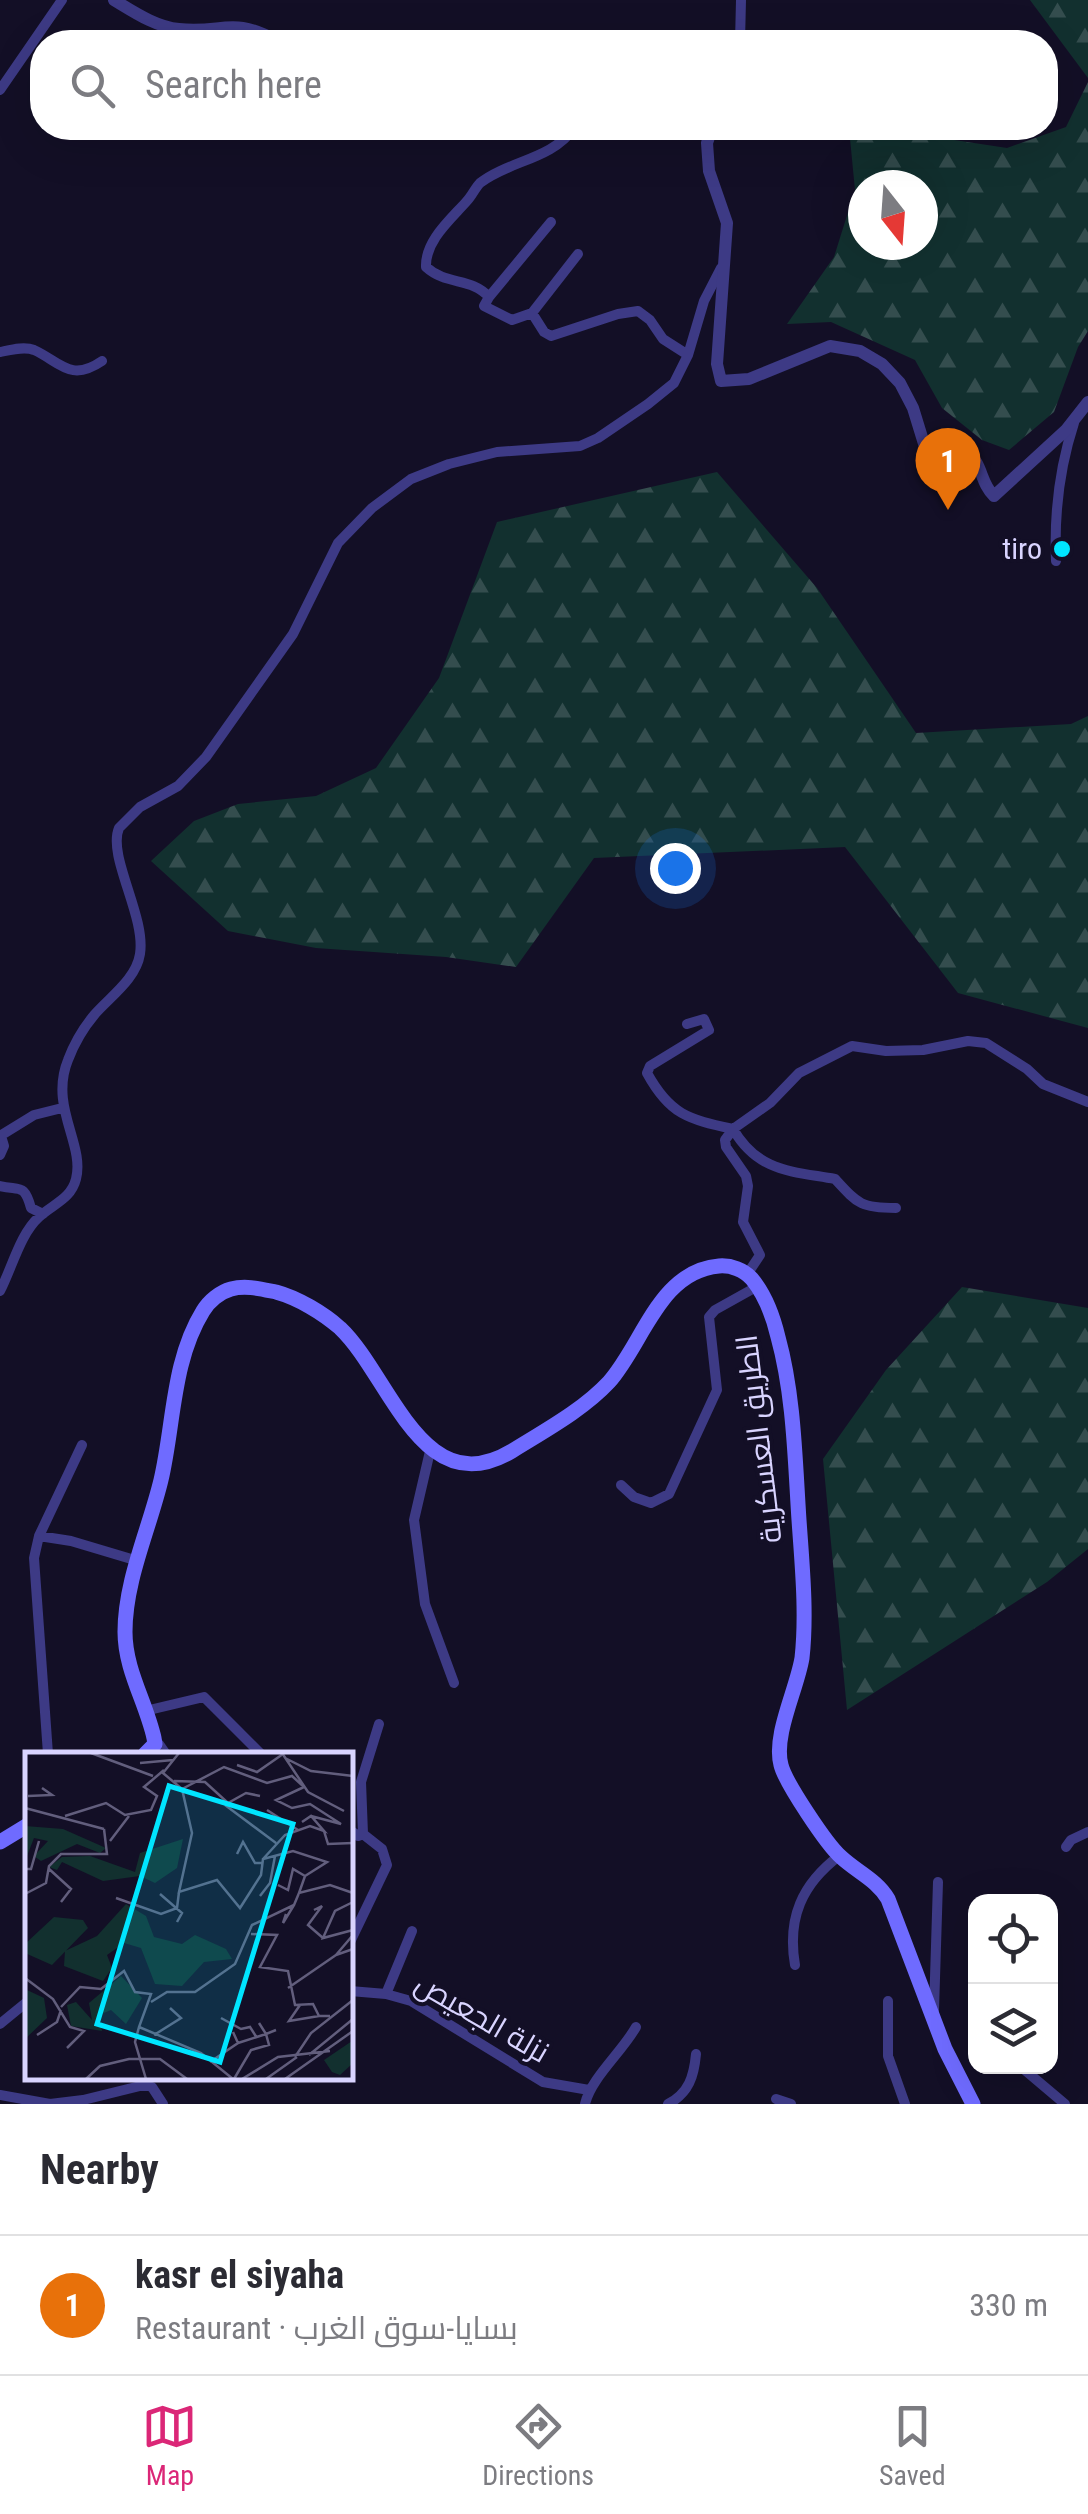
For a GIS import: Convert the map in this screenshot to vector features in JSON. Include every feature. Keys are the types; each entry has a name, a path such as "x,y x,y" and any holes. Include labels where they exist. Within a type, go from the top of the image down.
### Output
{"main road":[{"path":"155,1751 128,1661 126,1609 162,1476 184,1356 202,1312 225,1291 254,1287 305,1304 341,1329 402,1417 431,1448 462,1464 484,1464 500,1458 597,1393 621,1368 660,1304 685,1279 725,1266 752,1280"},
{"name":"الطريق العسكرية","path":"752,1280 768,1304 784,1364 795,1459 802,1654 781,1737 781,1767 839,1856 882,1888 972,2104"},
{"path":"0,1842 25,1827"}],"street":[{"path":"41,30 62,0"},
{"path":"114,0 160,25 193,30 223,25 250,30"},
{"path":"741,30 742,0"},
{"path":"0,90 30,46"},
{"path":"490,297 473,283 435,276 426,267 429,251 478,185 565,140"},
{"path":"709,140 710,171 726,223 717,364 723,382 749,378 819,348 839,346 860,351 882,364 900,382 930,460 968,453 976,460 986,488 994,496 1074,422 1088,402"},
{"path":"551,222 484,306 512,320 532,313 578,254"},
{"path":"0,1291 32,1225 64,1200 76,1177 72,1137 62,1108 70,1056 93,1016 130,977 140,952 138,920 116,833 132,813 178,786 206,757 292,634 338,543 372,508 396,488 427,472 497,452 564,448 598,438 674,382 721,268"},
{"path":"532,313 544,332 552,336 638,310 663,339 688,355"},
{"path":"0,352 26,348 69,370 99,365 102,361"},
{"path":"1056,561 1056,500 1062,458 1074,422"},
{"path":"687,1024 704,1019 709,1030 650,1066 647,1073 676,1112 733,1129 744,1150 793,1174 835,1180 856,1203 869,1208 896,1208"},
{"path":"620,1485 634,1497 651,1503 669,1494 717,1390 709,1316 752,1280 759,1252 742,1222 746,1176 725,1140 733,1129 770,1103 799,1072 852,1046 886,1051 923,1050 968,1041 986,1043 1043,1084 1088,1102"},
{"path":"0,1155 4,1146 0,1136 34,1115 62,1108"},
{"path":"0,1186 18,1186 28,1198 30,1208 43,1214"},
{"path":"48,1752 33,1571 39,1536 82,1446"},
{"path":"431,1448 414,1520 425,1604 454,1683"},
{"path":"39,1536 138,1561"},
{"path":"146,1711 204,1696 259,1752"},
{"path":"352,1938 387,1864 382,1849 364,1834 360,1782 379,1724"},
{"path":"352,1832 358,1836 364,1834"},
{"path":"1066,1846 1088,1832"},
{"path":"795,1965 792,1938 798,1905 809,1884 839,1856"},
{"path":"935,2021 938,1882"},
{"path":"386,1994 412,1931"},
{"name":"نزلة الجعيص","path":"352,1991 386,1994 420,2005 543,2082 589,2090"},
{"path":"888,2001 888,2056 905,2104"},
{"path":"0,2024 25,2003"},
{"path":"585,2104 589,2090 622,2052 636,2027"},
{"path":"668,2104 685,2092 696,2054"},
{"path":"1029,2074 1065,2104"},
{"path":"0,2095 50,2104 144,2085 152,2087 163,2104"},
{"path":"776,2099 791,2104"}],"green space":[{"path":"1030,0 1088,0 1088,78 1058,38 1058,30 1052,30"},
{"path":"1088,82 1088,331 1078,347 1054,412 1009,450 982,440 942,408 915,360 831,322 787,324 834,257 848,212 848,260 938,260 938,170 853,170 850,140 954,140 1007,148 1029,140 1058,140 1058,130 1066,127"},
{"path":"717,472 817,588 916,733 1071,724 1088,716 1088,1028 958,993 845,847 594,858 516,967 446,957 316,948 228,931 151,861 194,821 238,804 316,796 376,768 439,678 497,522"},
{"path":"962,1287 1088,1308 1088,1549 1047,1582 847,1710 823,1459 886,1370"}],"place":[{"name":"kasr el siyaha","path":"948,510"},
{"name":"tiro","path":"1062,549"}]}
